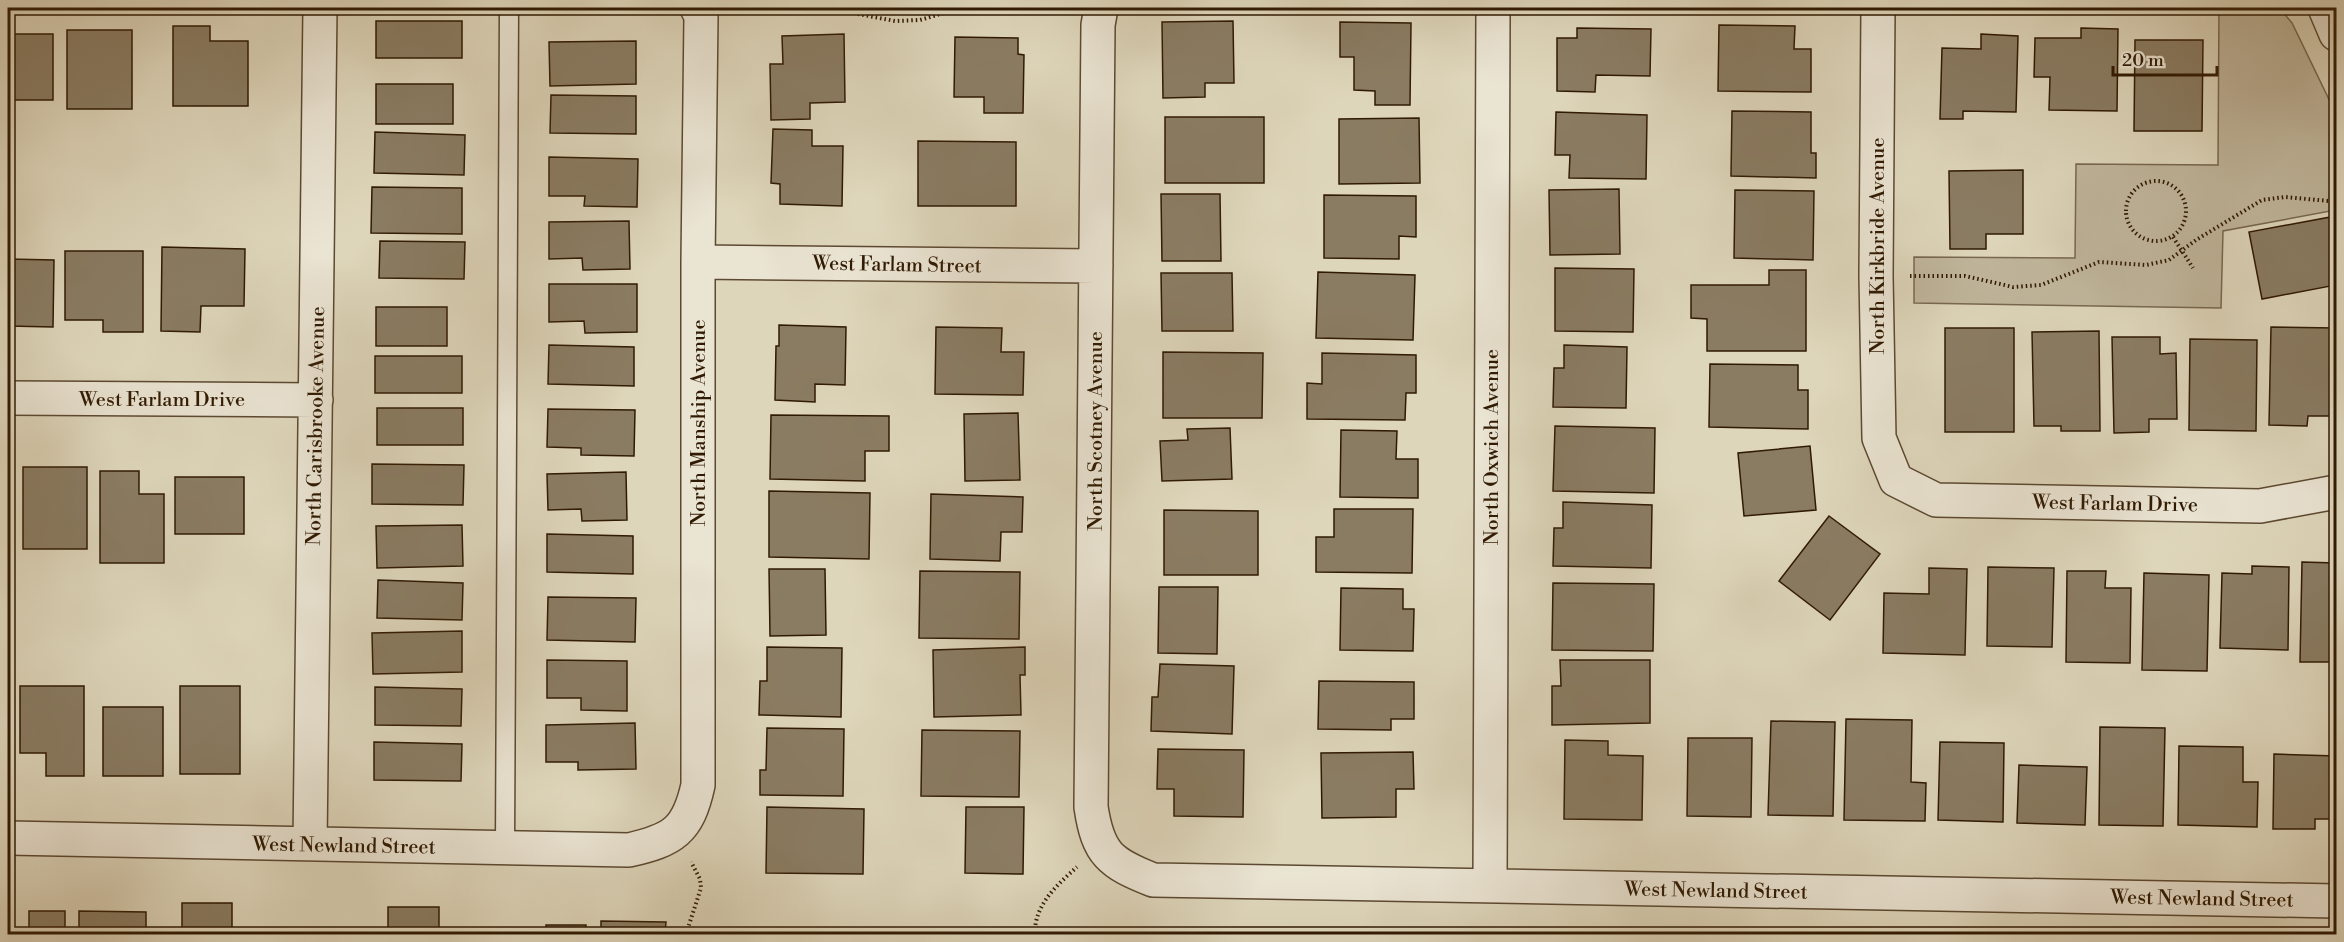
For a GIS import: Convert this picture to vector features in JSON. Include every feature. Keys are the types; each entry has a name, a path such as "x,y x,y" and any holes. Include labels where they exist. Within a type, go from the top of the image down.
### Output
{"street":[{"name":"North Carisbrooke Avenue","path":"310,844 320,8"},
{"name":"North Manship Avenue","path":"683,846 698,785 698,262 701,16 697,8"},
{"name":"North Scotney Avenue","path":"1091,859 1095,832 1091,807 1098,25 1101,8"},
{"name":"North Oxwich Avenue","path":"1490,886 1493,8"},
{"name":"North Kirkbride Avenue","path":"1878,8 1876,276 1879,438 1896,480"},
{"path":"2325,8 2337,34"},
{"name":"West Farlam Street","path":"698,262 1096,266"},
{"name":"West Farlam Drive","path":"8,398 316,400"},
{"name":"West Farlam Drive","path":"1896,480 1936,500 2260,506 2337,492"},
{"name":"West Newland Street","path":"8,838 629,850 654,844 683,846"},
{"name":"West Newland Street","path":"1091,859 1153,880 2337,901"}],"lane":[{"path":"505,848 509,8"}],"path":[{"path":"827,8 895,21 920,20 961,8"},
{"path":"1054,8 1066,11"},
{"path":"2160,181 2170,184 2184,199 2186,220 2181,230 2173,237 2164,241 2146,240 2137,236 2131,228 2126,219 2127,201 2139,186 2160,181"},
{"path":"1876,276 1965,276 2013,287 2041,285 2099,262 2146,265 2169,260 2238,213 2262,200 2284,197 2329,201 2337,198"},
{"path":"2173,237 2193,268"},
{"path":"683,846 700,879 700,888 686,934"},
{"path":"1035,934 1042,905 1058,885 1091,859"}],"shaded area":[{"path":"2219,8 2274,8 2282,11 2292,23 2336,114 2336,210 2223,231 2221,308 1914,303 1914,257 2075,258 2076,164 2218,165"}],"building":[{"path":"376,21 462,21 462,58 376,58"},
{"path":"1233,21 1234,83 1205,83 1205,97 1163,98 1162,22"},
{"path":"1340,22 1411,23 1410,105 1375,105 1375,91 1354,90 1354,57 1340,57"},
{"path":"1719,25 1795,26 1794,49 1811,49 1811,92 1718,91"},
{"path":"173,26 210,26 210,41 248,41 248,106 173,106"},
{"path":"1577,28 1651,29 1650,76 1596,75 1595,92 1557,91 1557,38 1577,38"},
{"path":"2081,28 2118,29 2117,111 2049,110 2050,77 2034,77 2035,38 2081,38"},
{"path":"67,30 132,30 132,109 67,109"},
{"path":"8,34 53,34 53,100 8,100"},
{"path":"844,34 845,102 810,103 810,119 771,120 770,64 783,64 782,36"},
{"path":"1981,34 2018,36 2016,112 1963,111 1963,119 1940,119 1942,48 1981,49"},
{"path":"955,37 1018,38 1018,54 1024,55 1023,113 984,113 984,97 954,97"},
{"path":"2135,40 2203,40 2202,131 2134,131"},
{"path":"636,41 636,84 550,86 549,42"},
{"path":"376,84 453,84 453,124 376,124"},
{"path":"551,95 636,96 636,134 550,133"},
{"path":"1732,111 1811,112 1811,153 1816,153 1816,178 1731,176"},
{"path":"1556,112 1647,115 1646,179 1569,178 1570,155 1555,155"},
{"path":"1165,117 1264,117 1264,183 1165,183"},
{"path":"1419,118 1420,183 1339,184 1339,119"},
{"path":"773,129 812,130 812,146 843,146 842,206 780,204 780,184 771,183"},
{"path":"375,132 465,135 464,175 374,173"},
{"path":"918,141 1016,142 1016,206 918,206"},
{"path":"549,157 638,159 637,207 584,206 585,196 549,196"},
{"path":"2023,170 2023,234 1986,234 1986,249 1950,249 1949,171"},
{"path":"372,187 462,188 462,234 371,233"},
{"path":"1619,189 1620,254 1550,255 1549,190"},
{"path":"1735,190 1814,191 1813,260 1734,258"},
{"path":"1161,194 1220,194 1221,261 1162,261"},
{"path":"1324,195 1416,196 1416,237 1399,236 1399,259 1324,258"},
{"path":"2336,216 2336,285 2262,299 2249,232"},
{"path":"629,221 630,269 583,270 582,258 549,259 549,222"},
{"path":"380,241 465,242 464,279 379,278"},
{"path":"162,247 245,249 244,306 201,306 200,332 161,331"},
{"path":"65,251 143,251 143,332 103,332 103,320 65,320"},
{"path":"8,259 54,260 53,327 8,326"},
{"path":"1555,268 1634,269 1633,332 1555,331"},
{"path":"1769,270 1806,270 1806,351 1707,351 1707,319 1691,318 1691,285 1769,285"},
{"path":"1318,272 1415,275 1413,340 1316,338"},
{"path":"1161,273 1232,273 1233,331 1162,331"},
{"path":"549,284 637,284 637,332 585,333 584,321 549,322"},
{"path":"376,307 447,307 447,346 376,346"},
{"path":"779,325 846,327 845,385 815,384 815,402 775,400 776,346 779,346"},
{"path":"936,327 1002,328 1001,352 1024,352 1023,395 935,394"},
{"path":"2271,327 2335,328 2334,416 2308,416 2307,426 2269,425"},
{"path":"1945,328 2014,328 2014,432 1945,432"},
{"path":"2099,331 2100,431 2061,431 2061,426 2034,426 2032,332"},
{"path":"2112,337 2160,337 2160,354 2176,353 2177,419 2149,419 2149,432 2114,433"},
{"path":"2190,339 2257,340 2256,431 2189,430"},
{"path":"549,345 634,347 634,386 548,384"},
{"path":"1564,345 1627,347 1626,408 1553,407 1554,368 1564,368"},
{"path":"1163,352 1263,353 1262,418 1163,418"},
{"path":"1322,353 1416,355 1416,393 1406,393 1405,420 1307,419 1307,383 1322,384"},
{"path":"375,356 462,356 462,393 375,393"},
{"path":"1710,364 1798,365 1798,390 1808,390 1808,429 1709,427"},
{"path":"377,408 463,408 463,445 377,445"},
{"path":"548,409 635,410 634,456 581,455 581,448 547,447"},
{"path":"1018,413 1020,480 965,481 964,414"},
{"path":"771,415 889,416 889,451 865,451 865,481 770,479"},
{"path":"1555,426 1655,428 1654,493 1553,491"},
{"path":"1230,428 1232,479 1162,481 1160,441 1188,440 1187,429"},
{"path":"1341,430 1397,431 1396,459 1418,459 1418,498 1340,497"},
{"path":"1810,446 1816,510 1744,516 1738,453"},
{"path":"372,464 464,465 463,505 372,504"},
{"path":"23,467 87,467 87,549 23,549"},
{"path":"100,471 139,471 139,494 164,494 164,563 100,563"},
{"path":"626,472 627,520 582,521 581,509 548,510 547,474"},
{"path":"175,477 244,477 244,534 175,534"},
{"path":"769,491 870,493 869,559 769,557"},
{"path":"931,494 1023,497 1022,532 1001,532 1000,561 930,559"},
{"path":"1563,502 1652,505 1651,568 1553,566 1554,528 1563,528"},
{"path":"1334,509 1413,509 1412,573 1316,572 1316,537 1334,537"},
{"path":"1164,510 1258,511 1258,575 1164,575"},
{"path":"1829,516 1880,554 1830,620 1779,581"},
{"path":"462,525 463,566 377,568 376,526"},
{"path":"547,534 633,536 633,574 547,572"},
{"path":"2302,562 2336,563 2336,662 2300,662"},
{"path":"2252,566 2289,567 2288,650 2220,648 2222,573 2252,574"},
{"path":"1988,567 2054,568 2052,647 1987,646"},
{"path":"1929,568 1967,569 1965,655 1883,653 1884,593 1929,594"},
{"path":"769,569 825,569 826,635 770,636"},
{"path":"920,571 1020,572 1019,639 919,638"},
{"path":"2067,571 2106,571 2105,588 2131,588 2130,663 2066,662"},
{"path":"2144,573 2209,575 2207,671 2142,670"},
{"path":"378,580 463,583 462,620 377,618"},
{"path":"1553,583 1654,584 1653,651 1552,650"},
{"path":"1159,587 1218,587 1217,654 1158,653"},
{"path":"1341,588 1403,589 1403,609 1414,609 1413,651 1340,650"},
{"path":"548,597 636,598 635,642 547,640"},
{"path":"462,631 462,672 373,674 372,633"},
{"path":"767,647 842,648 841,717 759,715 760,681 767,681"},
{"path":"1025,647 1025,675 1020,675 1021,715 934,717 933,650"},
{"path":"547,660 627,661 627,711 581,710 581,698 547,698"},
{"path":"1560,660 1650,660 1650,723 1552,725 1552,686 1561,686"},
{"path":"1160,664 1234,666 1232,734 1151,731 1152,697 1158,697"},
{"path":"1319,681 1414,682 1414,719 1391,719 1391,730 1318,729"},
{"path":"20,686 84,686 84,776 46,776 46,753 20,753"},
{"path":"180,686 240,686 240,774 180,774"},
{"path":"375,687 462,689 461,726 375,725"},
{"path":"103,707 163,707 163,776 103,776"},
{"path":"1846,719 1912,720 1911,782 1926,783 1925,821 1844,820"},
{"path":"1771,721 1835,722 1833,816 1768,815"},
{"path":"635,723 636,769 578,770 578,762 546,762 546,725"},
{"path":"2100,727 2165,728 2163,826 2099,825"},
{"path":"767,728 844,729 843,796 760,795 760,770 766,770"},
{"path":"922,730 1020,731 1019,797 921,796"},
{"path":"1688,738 1752,738 1751,817 1687,816"},
{"path":"1565,740 1608,741 1608,755 1643,756 1642,820 1564,819"},
{"path":"374,742 462,744 461,781 374,780"},
{"path":"1940,742 2004,743 2003,822 1938,820"},
{"path":"2179,746 2243,747 2243,782 2258,782 2257,827 2178,825"},
{"path":"1158,749 1244,750 1243,817 1174,816 1174,789 1157,789"},
{"path":"1413,752 1414,789 1396,789 1396,817 1322,818 1321,753"},
{"path":"2274,754 2336,756 2336,819 2315,819 2315,829 2273,829"},
{"path":"2019,765 2087,767 2085,825 2017,823"},
{"path":"767,807 864,809 863,874 766,873"},
{"path":"966,807 1024,807 1023,874 965,873"},
{"path":"182,903 232,903 232,934 182,934"},
{"path":"388,907 439,907 439,934 388,934"},
{"path":"29,911 65,911 65,934 29,934"},
{"path":"79,911 146,912 146,934 79,934"},
{"path":"601,921 666,922 665,934 601,934"},
{"path":"546,925 586,925 586,934 546,934"},
{"path":"1057,929 1098,931 1097,934 1057,934"}]}
